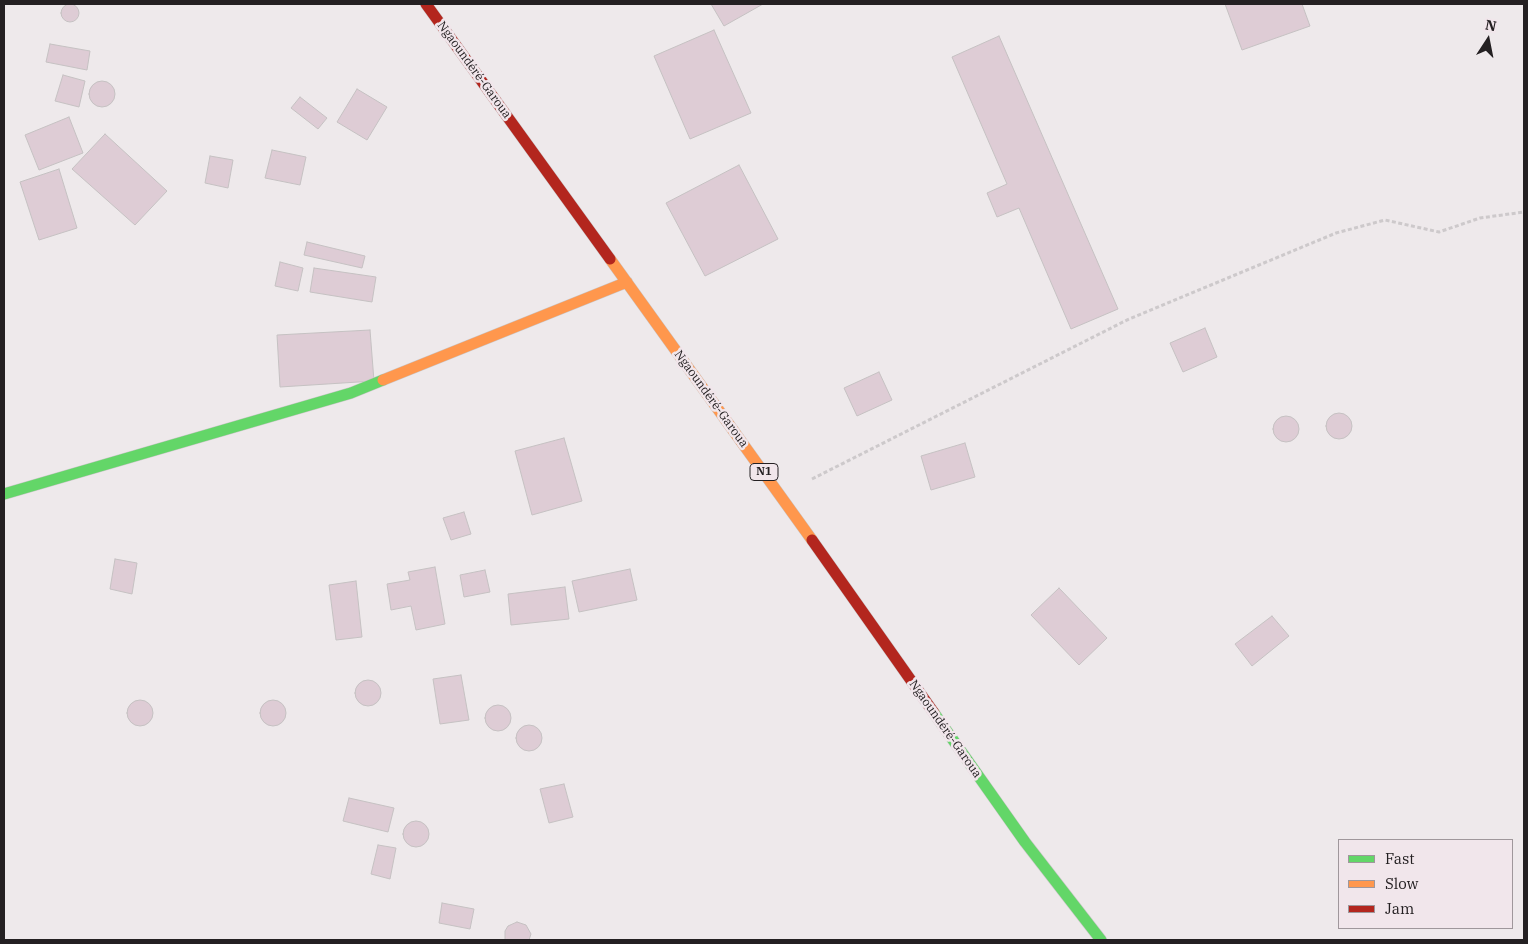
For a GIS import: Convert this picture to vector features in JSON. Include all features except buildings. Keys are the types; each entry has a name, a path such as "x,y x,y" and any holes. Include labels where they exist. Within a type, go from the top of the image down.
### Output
{"main road":[{"name":"Ngaoundéré-Garoua","path":"426,4 628,282 1025,842 1101,940"},
{"path":"4,494 352,393 628,282"}],"path":[{"path":"780,495 1127,320 1336,233 1385,220 1439,232 1480,218 1524,212"}],"traffic: fast":[{"path":"4,494 351,393 383,380"},
{"path":"934,713 1025,842 1101,940"}],"traffic: slow":[{"path":"610,259 812,540"},
{"path":"383,380 627,282"}],"traffic: jam":[{"path":"426,4 610,259"},
{"path":"812,540 934,713"}]}
